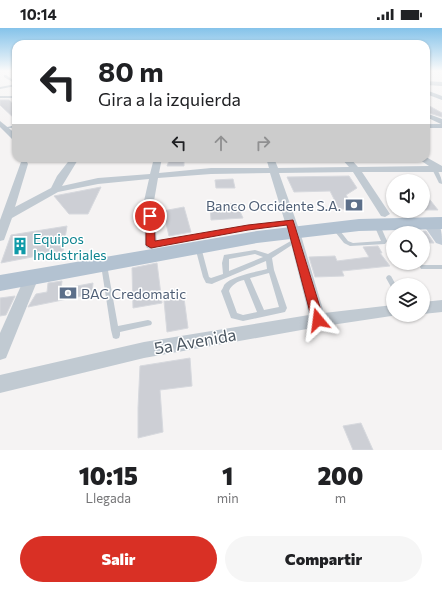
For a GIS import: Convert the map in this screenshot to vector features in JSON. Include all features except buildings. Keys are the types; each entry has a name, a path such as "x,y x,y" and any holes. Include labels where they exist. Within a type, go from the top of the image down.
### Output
{"main road":[{"path":"0,271 33,267 248,228 293,231 334,228 381,219"},
{"path":"0,283 293,231 381,219 438,221"}],"street":[{"path":"430,94 442,98"},
{"path":"430,116 442,122"},
{"path":"430,126 442,126"},
{"path":"2,127 12,135"},
{"path":"55,190 62,176 72,162"},
{"path":"151,245 149,202 157,162"},
{"path":"272,162 318,320"},
{"path":"349,162 357,171 381,219"},
{"path":"427,162 440,170"},
{"path":"1,234 24,164"},
{"path":"8,216 55,190 98,181 211,172 440,170"},
{"path":"438,221 442,239"},
{"path":"0,352 31,278"},
{"path":"430,307 442,306"},
{"name":"5a Avenida","path":"0,384 144,350 318,320 386,312"}],"lane":[{"path":"2,97 12,94"},
{"path":"2,127 12,126"},
{"path":"440,170 441,183"},
{"path":"198,247 208,281 212,281 269,257 293,231"},
{"path":"226,275 226,257 255,252 269,257"},
{"path":"269,257 271,270 283,308 282,310 237,318 234,316 225,291 227,286 238,278 271,270"},
{"path":"104,265 116,333 148,322"},
{"path":"430,267 442,267"},
{"path":"246,276 262,314"}],"place":[{"name":"Banco Occidente S.A.","path":"354,205"},
{"name":"Equipos Industriales","path":"20,246"},
{"name":"BAC Credomatic","path":"68,293"}],"route":[{"path":"150,216 151,245 290,222 318,320"}]}
